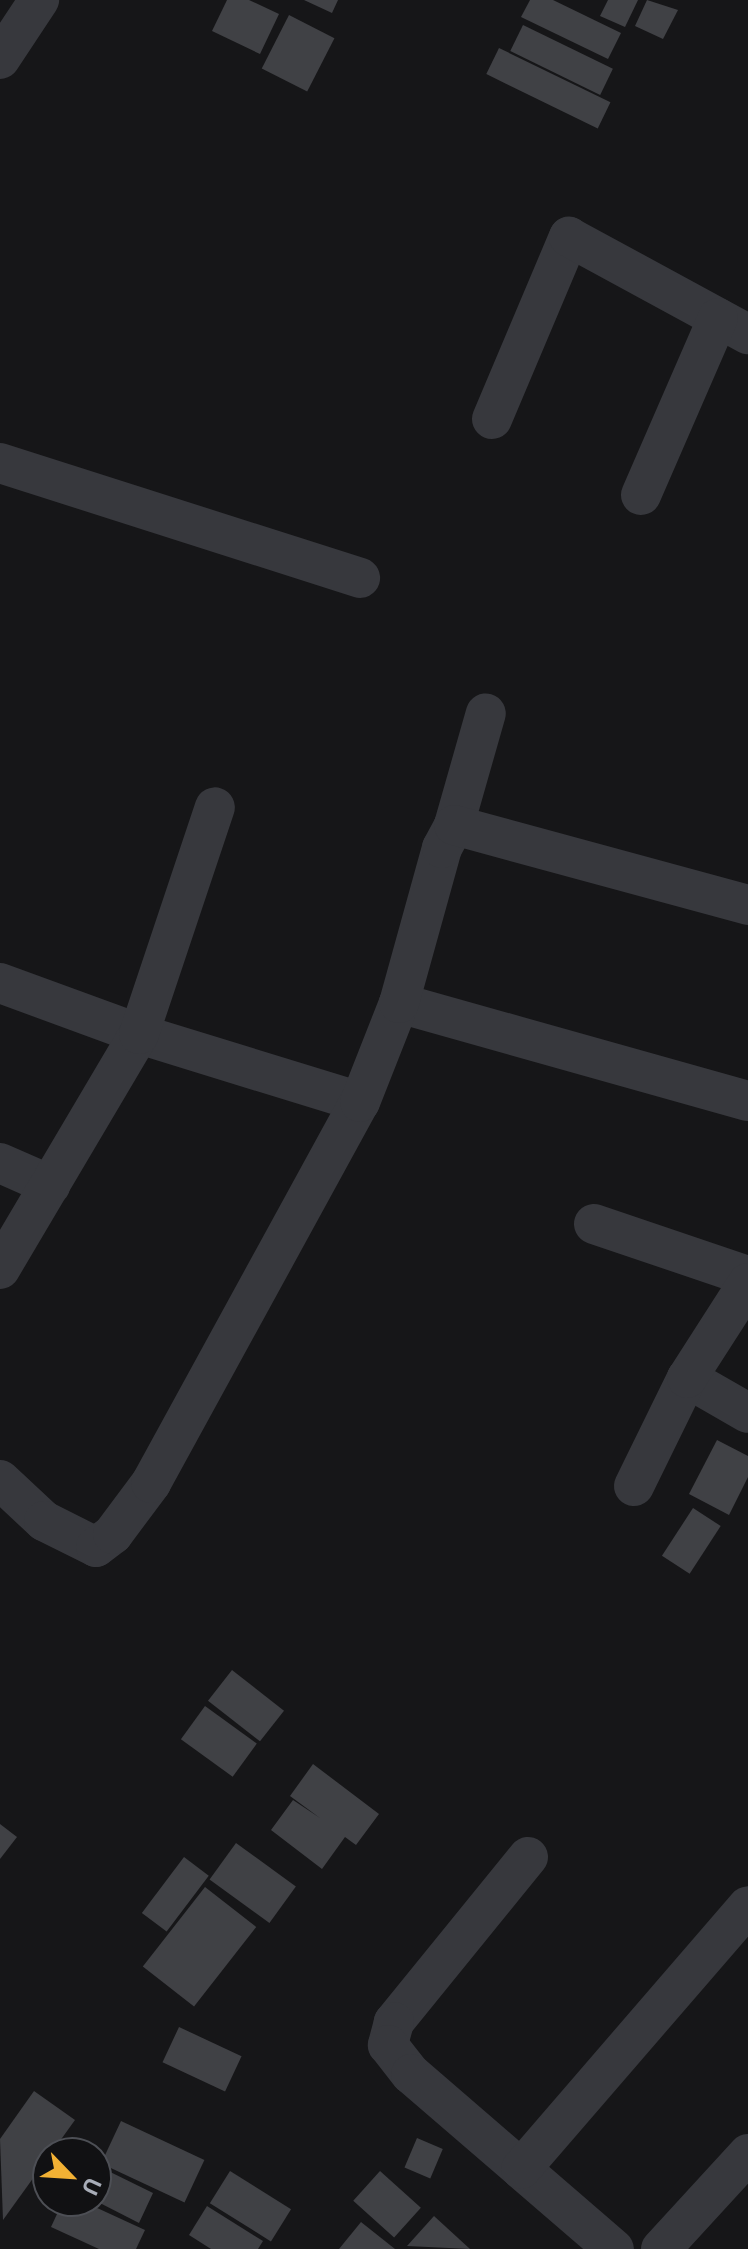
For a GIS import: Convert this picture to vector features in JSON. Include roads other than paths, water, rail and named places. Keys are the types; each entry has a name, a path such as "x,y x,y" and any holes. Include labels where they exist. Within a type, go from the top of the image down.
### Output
{"street":[{"path":"0,59 39,0"},
{"path":"492,419 569,237 733,326 641,495"},
{"path":"0,463 360,578"},
{"path":"0,1480 44,1521 96,1547 113,1534 151,1483 360,1102 399,1003 442,848 454,825 486,713"},
{"path":"0,1269 139,1034 215,807"},
{"path":"454,825 748,905"},
{"path":"0,983 139,1034 360,1102"},
{"path":"399,1003 748,1101"},
{"path":"0,1163 50,1185"},
{"path":"594,1224 748,1276"},
{"path":"634,1486 687,1378 748,1283"},
{"path":"687,1378 748,1413"},
{"path":"528,1857 394,2022 388,2045 411,2074 614,2249"},
{"path":"521,2169 748,1906"},
{"path":"661,2249 748,2154"}]}
